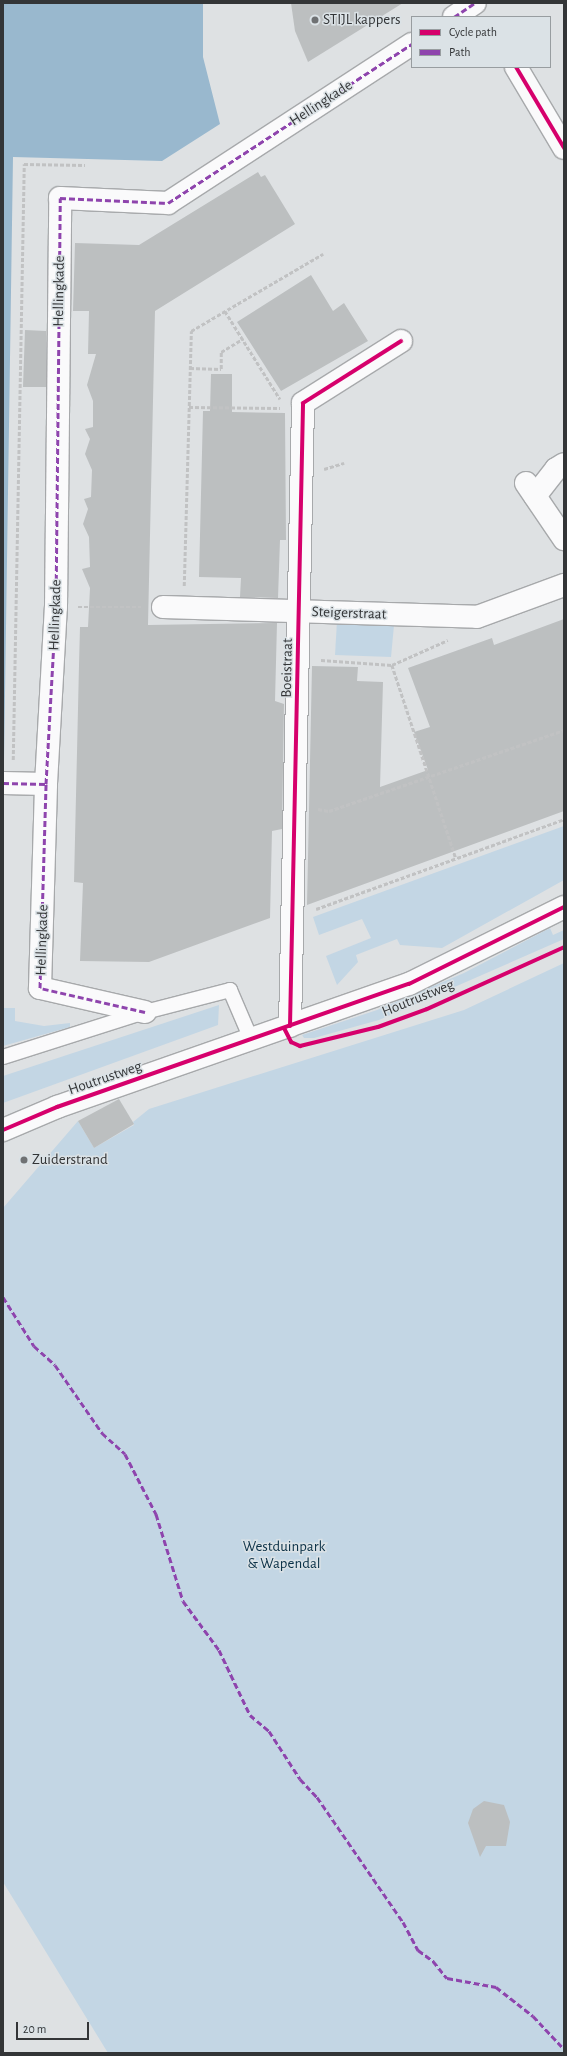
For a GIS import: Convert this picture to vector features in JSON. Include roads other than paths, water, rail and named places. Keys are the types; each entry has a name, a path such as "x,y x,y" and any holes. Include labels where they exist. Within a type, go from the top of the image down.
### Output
{"street":[{"path":"456,16 475,3"},
{"path":"478,3 485,16"},
{"name":"Hellingkade","path":"145,1012 40,988 46,784 56,607 60,198 168,203 411,45"},
{"path":"517,68 564,148"},
{"name":"Boeistraat","path":"290,1026 294,917 303,403 401,341"},
{"path":"564,464 531,490 564,539"},
{"name":"Steigerstraat","path":"173,608 477,617 564,586"},
{"path":"8,783 46,784"},
{"name":"Houtrustweg","path":"3,1130 251,1039 409,984 564,907"}],"lane":[{"path":"3,1057 145,1012 230,990 251,1039"}],"place":[{"name":"STIJL kappers","path":"315,20"},
{"name":"Zuiderstrand","path":"24,1160"}],"park label":[{"name":"Westduinpark & Wapendal","path":"284,1554"}]}
